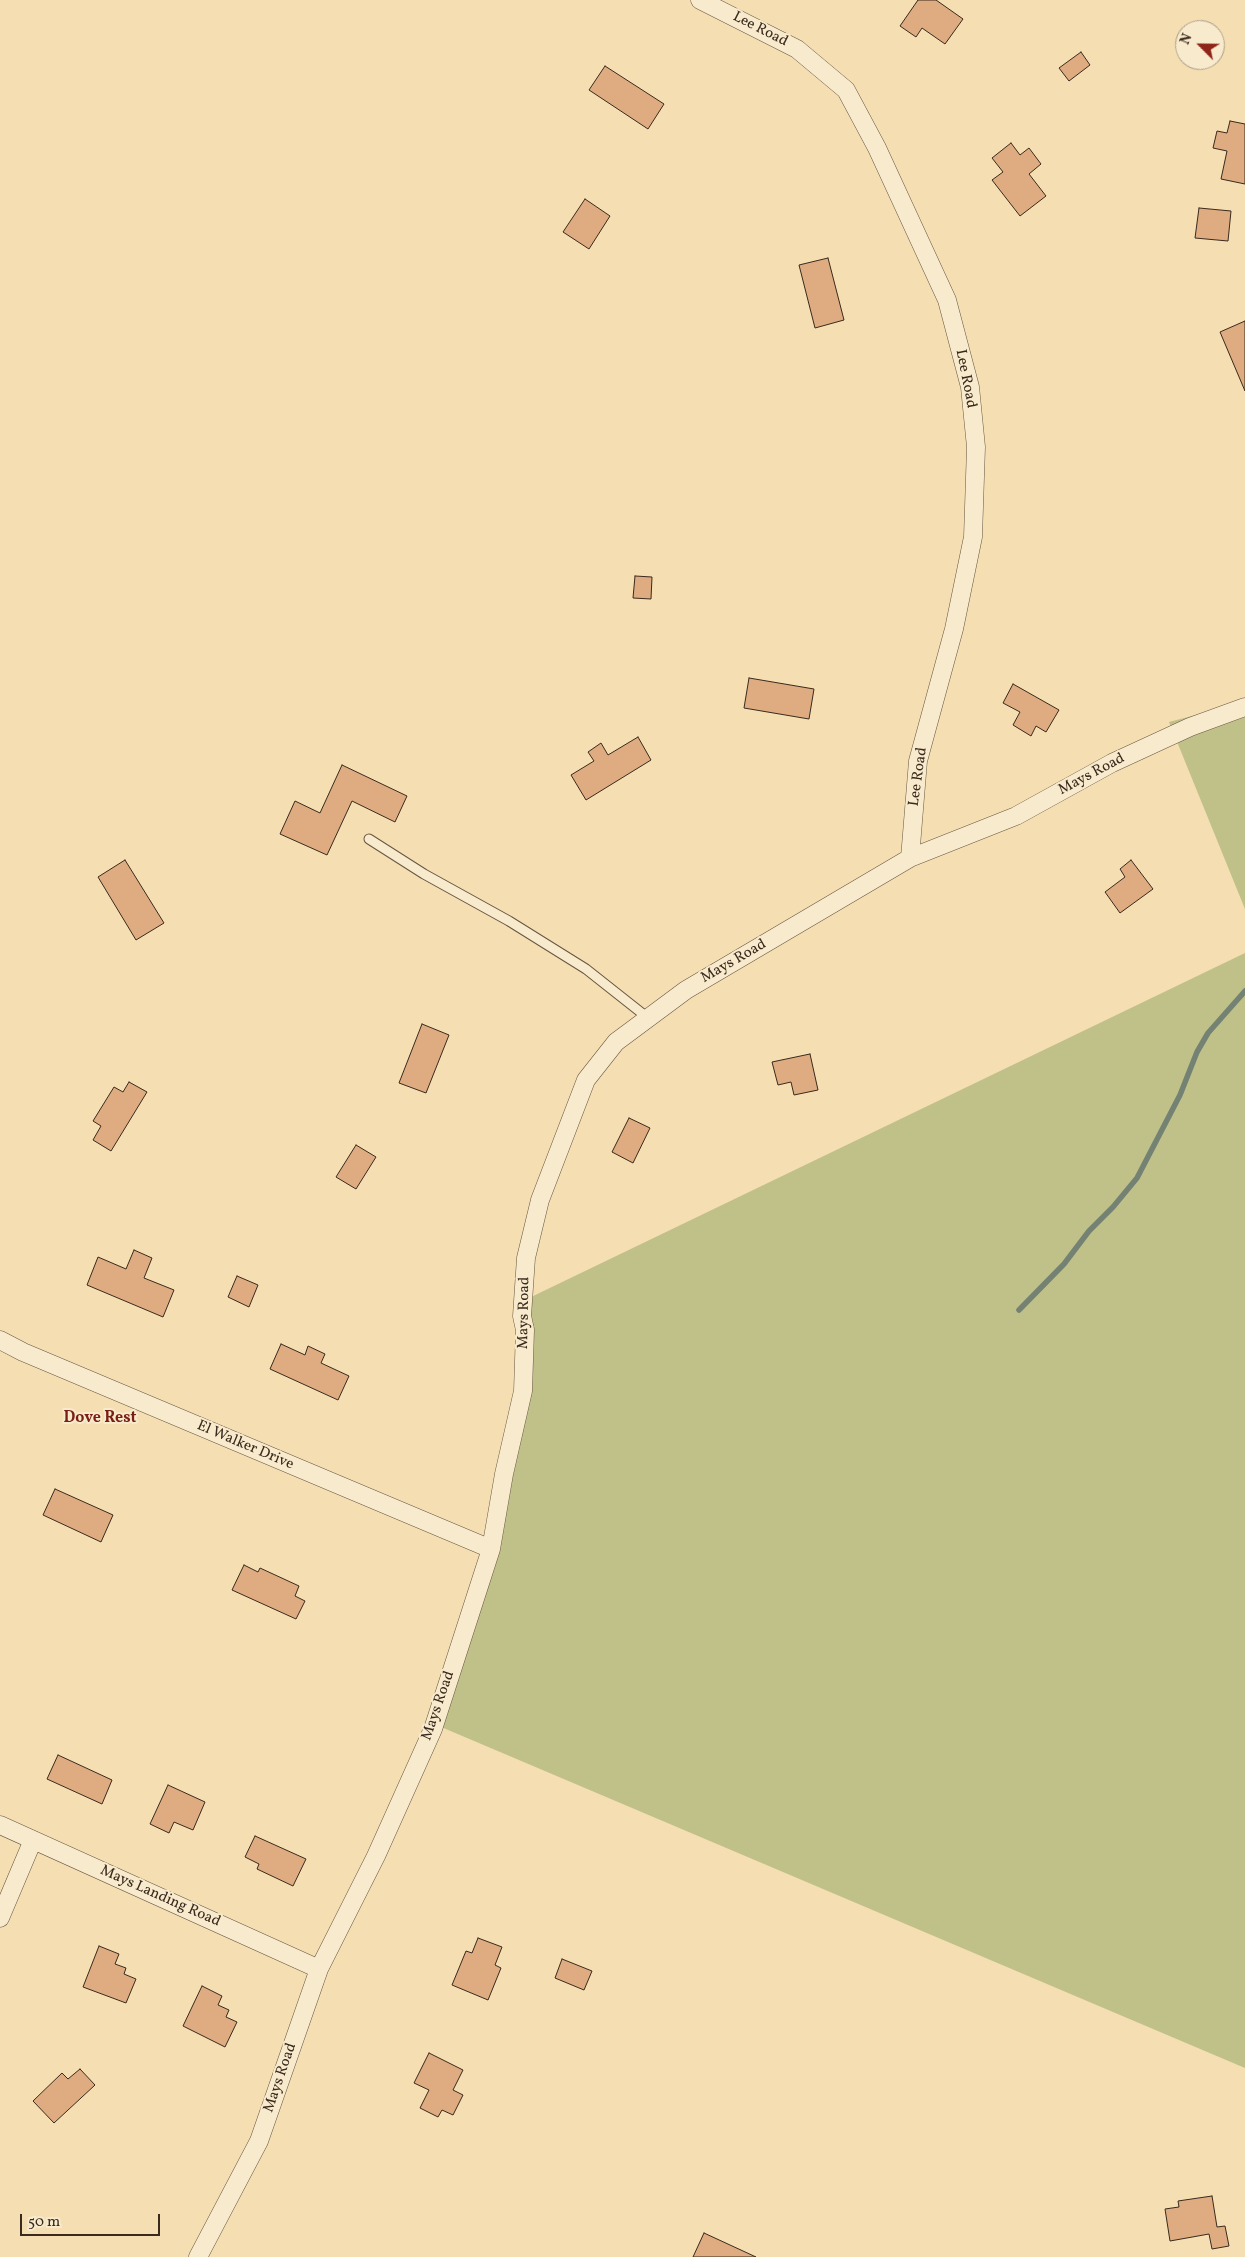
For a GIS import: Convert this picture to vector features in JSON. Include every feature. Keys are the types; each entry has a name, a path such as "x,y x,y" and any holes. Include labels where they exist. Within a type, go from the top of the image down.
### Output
{"street":[{"name":"Lee Road","path":"700,0 797,49 846,90 877,148 947,300 970,387 976,447 973,537 954,629 918,761 910,858"},
{"name":"Mays Road","path":"198,2257 259,2141 319,1969 376,1856 433,1729 492,1549 504,1474 523,1391 524,1330 522,1316 526,1258 540,1200 586,1080 616,1042 686,990 910,858 1016,816 1112,763 1190,728 1245,707"},
{"name":"El Walker Drive","path":"0,1340 23,1352 492,1549"},
{"name":"Mays Landing Road","path":"0,1826 319,1969"},
{"path":"0,1918 33,1840"}],"lane":[{"path":"369,840 424,874 509,921 586,969 648,1018"}],"green space":[{"path":"1245,702 1245,909 1169,722"},
{"path":"1245,953 1245,2068 427,1721 514,1452 527,1299"}],"building":[{"path":"918,0 936,0 963,19 945,44 922,28 916,37 900,26"},
{"path":"1081,52 1090,65 1069,81 1059,68"},
{"path":"605,66 664,104 648,129 589,90"},
{"path":"1230,121 1245,124 1245,184 1221,179 1227,151 1213,148 1217,131 1227,133"},
{"path":"1011,143 1020,155 1029,148 1041,164 1029,174 1046,196 1020,216 992,180 1003,172 992,158"},
{"path":"585,199 610,216 589,249 563,232"},
{"path":"1199,208 1231,211 1228,241 1195,238"},
{"path":"828,258 844,320 815,328 799,265"},
{"path":"1245,321 1245,391 1220,332"},
{"path":"635,576 652,577 651,599 633,598"},
{"path":"749,678 814,689 809,719 744,708"},
{"path":"1013,684 1059,710 1046,732 1036,726 1031,736 1013,725 1020,712 1003,703"},
{"path":"638,737 651,760 586,800 571,775 594,761 588,752 601,743 608,755"},
{"path":"342,765 407,796 395,822 352,801 327,855 280,834 295,801 320,813"},
{"path":"125,860 164,923 136,940 98,877"},
{"path":"1131,860 1153,889 1120,913 1105,892 1125,877 1120,869"},
{"path":"422,1024 449,1035 426,1093 399,1083"},
{"path":"810,1054 818,1090 794,1095 791,1082 778,1085 772,1062"},
{"path":"129,1082 147,1092 111,1151 93,1140 101,1126 93,1121 114,1087 123,1092"},
{"path":"629,1118 650,1128 633,1163 612,1152"},
{"path":"356,1145 376,1157 356,1189 336,1177"},
{"path":"134,1250 152,1258 144,1278 174,1290 163,1317 87,1285 98,1257 126,1269"},
{"path":"237,1276 258,1285 249,1307 228,1297"},
{"path":"281,1344 305,1355 308,1346 325,1354 321,1363 349,1376 338,1400 270,1369"},
{"path":"55,1489 113,1515 101,1542 43,1515"},
{"path":"244,1565 258,1572 260,1568 299,1586 295,1596 305,1601 296,1619 232,1590"},
{"path":"58,1755 112,1780 102,1804 47,1779"},
{"path":"168,1785 205,1802 193,1830 174,1822 169,1833 150,1824"},
{"path":"255,1836 306,1859 293,1886 257,1869 259,1864 245,1857"},
{"path":"478,1938 502,1947 495,1965 501,1968 488,2000 452,1985 466,1951 472,1953"},
{"path":"99,1946 119,1954 115,1964 126,1968 124,1974 136,1979 126,2003 83,1987"},
{"path":"562,1959 592,1971 584,1990 555,1978"},
{"path":"202,1986 222,1996 218,2005 229,2010 226,2017 237,2022 225,2047 183,2026"},
{"path":"429,2053 463,2070 453,2090 463,2095 453,2115 442,2110 438,2117 420,2108 429,2090 414,2083"},
{"path":"80,2069 95,2085 54,2123 33,2101 62,2073 68,2079"},
{"path":"1212,2196 1217,2227 1225,2226 1229,2246 1212,2249 1209,2234 1170,2241 1165,2209 1179,2207 1178,2201"},
{"path":"704,2233 756,2257 693,2257"}],"waterway":[{"path":"1019,1310 1064,1264 1089,1231 1113,1207 1137,1178 1180,1095 1197,1052 1208,1033 1245,991"}],"district":[{"name":"Dove Rest","path":"100,1419"}]}
